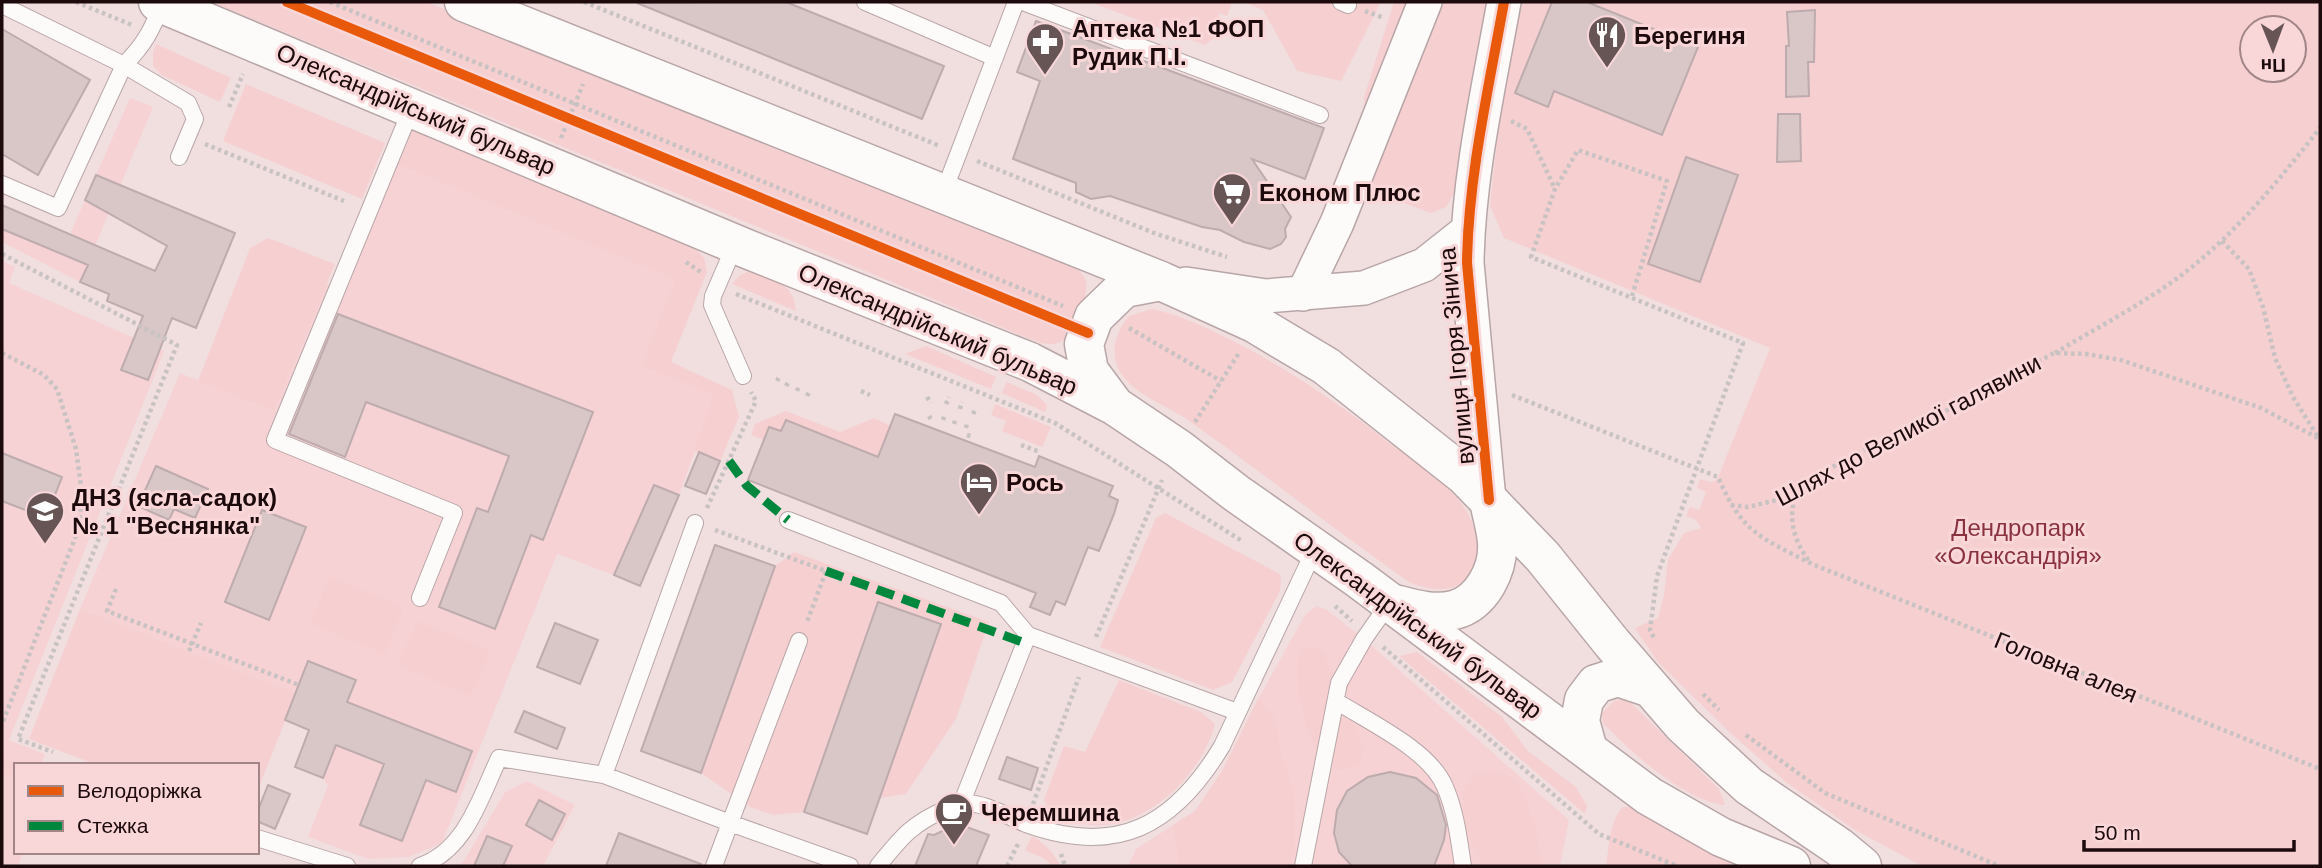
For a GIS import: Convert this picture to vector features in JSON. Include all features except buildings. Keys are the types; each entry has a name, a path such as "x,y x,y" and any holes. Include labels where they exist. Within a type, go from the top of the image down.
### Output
{"main road":[{"name":"Олександрійський бульвар","path":"160,2 735,244 1030,362 1115,406 1179,449 1236,493 1308,563 1390,602 1649,796 1721,838 1791,866"},
{"path":"464,2 1161,281 1254,323 1326,366 1465,476 1489,500 1543,557 1683,725 1749,786 1839,847 1862,866"},
{"path":"1115,406 1089,371 1084,344 1094,317 1124,288 1161,281"},
{"path":"1390,602 1424,611 1454,610 1473,601 1487,583 1495,564 1497,543 1489,500"},
{"path":"1588,750 1580,721 1584,700 1596,684 1618,677 1651,688"}],"street":[{"path":"1303,294 1337,223 1425,2"},
{"name":"вулиця Ігоря Зінича","path":"1489,500 1467,263 1467,231 1504,2"},
{"name":"вулиця Ігоря Зінича","path":"1161,281 1266,296 1364,288 1424,265 1467,231"}],"lane":[{"path":"2,184 58,208 124,65 139,50 151,32 160,2"},
{"path":"865,2 995,58"},
{"path":"943,194 1016,2"},
{"path":"1023,2 1320,115"},
{"path":"2,5 124,65 188,103 195,119 180,157"},
{"path":"412,107 275,440 454,513 420,598"},
{"path":"735,244 717,285 712,304 746,383"},
{"path":"788,520 1001,603 1028,635 1237,712"},
{"path":"604,775 695,523"},
{"path":"878,866 908,830 934,814 962,802 983,806 1062,835 1098,837 1130,833 1165,813 1188,794 1207,771 1222,746 1308,563"},
{"path":"1303,866 1339,683 1367,634 1390,602"},
{"path":"962,802 1028,635"},
{"path":"714,866 799,641"},
{"path":"1336,701 1413,750 1435,770 1445,786 1456,823 1463,866"},
{"path":"420,866 447,853 464,833 499,758 604,775 850,866"},
{"path":"259,839 347,866"}],"path":[{"path":"330,2 1068,308"},
{"path":"584,2 1154,233 1234,259"},
{"path":"550,165 612,13"},
{"path":"229,107 243,74"},
{"path":"1485,108 1527,129 1555,189"},
{"path":"556,113 582,124"},
{"path":"2054,353 2179,276 2222,241 2283,175 2320,128"},
{"path":"188,137 344,201"},
{"path":"1632,296 1667,181 1578,150 1555,189 1531,257 1744,343 1657,576 1650,630 1656,642"},
{"path":"2222,241 2238,256 2252,277 2275,358 2293,397 2320,438"},
{"path":"2,254 177,345 19,739 53,752"},
{"path":"717,285 797,320 999,398 1055,423 1249,545"},
{"path":"1128,328 1221,382"},
{"path":"1193,425 1243,346"},
{"path":"2,353 44,375 57,389 76,449 82,494 79,528 2,724"},
{"path":"746,383 756,401 710,504 695,523 826,571 799,641"},
{"path":"861,391 870,395"},
{"path":"928,397 931,403"},
{"path":"946,404 949,397"},
{"path":"960,409 962,402"},
{"path":"973,414 976,408"},
{"path":"1021,444 1040,452"},
{"path":"1797,489 1791,512 1792,523 1796,540 1812,564"},
{"path":"1308,563 1367,634 1599,834 1677,866"},
{"path":"116,589 107,611 299,685"},
{"path":"189,651 201,623"},
{"path":"1701,692 1721,711"},
{"path":"1741,730 1825,793 1999,866"}],"shaded area":[{"path":"130,98 153,107 80,282 2,242 2,205 70,234"},
{"path":"397,164 675,280 641,366 715,395 679,495 654,485 614,575 557,554 442,843 409,857 368,859 308,837 328,786 323,778 295,767 309,730 285,720 296,693 80,609 180,373 274,411 326,284 345,290"},
{"name":"ДНЗ (ясла-садок) № 1 \"Веснянка\"","path":"2,261 15,267 9,283 164,351 9,740 45,754 42,763 14,763 14,854 22,854 18,866 2,866"},
{"path":"1316,606 1327,610 1364,639 1569,820 1560,866 1128,866 1136,849 1195,811 1222,771 1305,615"},
{"path":"527,781 575,805 543,866 456,866 463,862 505,792"}],"green space":[{"path":"211,2 427,2 1071,265 1082,273 1086,281 1083,304 1071,331 1062,341 1040,343"},
{"path":"1090,2 1232,2 1227,16 1219,13 1219,34 1205,45"},
{"path":"1244,2 1381,2 1341,81 1297,71 1263,10"},
{"path":"1394,2 1414,2 1365,110 1364,97"},
{"path":"1436,2 1491,2 1456,190 1446,207 1431,213 1377,193 1371,175"},
{"name":"Дендропарк «Олександрія»","path":"1520,2 2320,2 2320,866 1922,866 1855,830 1787,783 1726,729 1658,662 1635,628 1658,618 1668,560 1684,533 1701,528 1696,520 1686,516 1690,507 1699,510 1706,492 1697,488 1700,479 1710,482 1717,480 1770,348 1504,238 1490,206 1504,77"},
{"path":"156,44 231,78 220,102 162,75 153,66"},
{"path":"246,84 385,143 362,199 223,141"},
{"path":"415,126 691,244 704,258 707,272 671,362 732,390 739,417 720,461 694,451 714,395 641,366 675,280 397,164"},
{"path":"268,238 335,264 274,411 198,381 250,248"},
{"path":"750,271 775,280 787,288 796,311 732,284 740,275"},
{"path":"1152,309 1196,323 1290,373 1439,480 1461,503 1472,521 1477,540 1477,556 1472,571 1463,582 1449,588 1431,589 1409,582 1188,420 1132,386 1116,363 1116,341 1129,316"},
{"path":"926,346 996,377 991,389 905,354"},
{"path":"1007,382 1037,395 1047,405 1045,412 1002,393"},
{"path":"995,404 1051,427 1042,447 1002,431 1006,421 991,415"},
{"path":"786,411 840,432 874,418 891,426 909,469 786,421 781,431 764,440 751,435 755,424"},
{"path":"1165,513 1280,574 1279,593 1232,682 1213,690 1100,647 1156,518"},
{"path":"794,552 989,622 956,719 906,794 880,798 867,834 804,812 773,815 752,808 701,773 775,566"},
{"path":"329,577 404,607 385,654 311,624"},
{"path":"80,609 296,693 259,787 259,763 92,763 29,739"},
{"path":"417,621 490,651 471,696 398,665"},
{"path":"1312,647 1323,650 1364,749 1361,764 1338,771 1322,757 1313,741 1303,715 1298,686 1302,649"},
{"path":"1417,652 1502,717 1528,751 1576,787 1587,806 1585,814 1399,656"},
{"path":"1119,680 1201,712 1215,724 1207,745 1180,785 1141,814 1119,823 1096,825 1059,816 1044,800 1064,746 1085,752"},
{"path":"1626,698 1719,789 1725,805 1710,802 1676,785 1643,760 1603,723 1602,713 1614,701"},
{"path":"1258,699 1274,717 1282,757 1294,793 1295,850 1291,866 1178,866 1173,825 1195,811 1222,771"},
{"path":"2,757 17,763 14,763 13,778 2,774"},
{"path":"1498,772 1517,780 1534,822 1541,866 1482,866 1465,826 1462,793 1474,773"},
{"path":"1623,807 1633,807 1668,830 1744,866 1606,866 1612,827"},
{"path":"1032,836 1049,849 1060,866 1052,866 1045,859 1025,850"}],"marked path":[{"path":"729,461 747,486 788,520"},
{"path":"826,571 1025,643"}],"cycle path":[{"path":"287,2 1088,333"},
{"path":"1489,500 1467,263 1475,165 1504,2"}],"place":[{"name":"Берегиня","path":"1607,69"},
{"name":"Аптека №1 ФОП Рудик П.І.","path":"1045,76"},
{"name":"Економ Плюс","path":"1232,226"},
{"name":"Рось","path":"979,516"},
{"name":"ДНЗ (ясла-садок) № 1 \"Веснянка\"","path":"45,545"},
{"name":"Черемшина","path":"954,846"}]}
